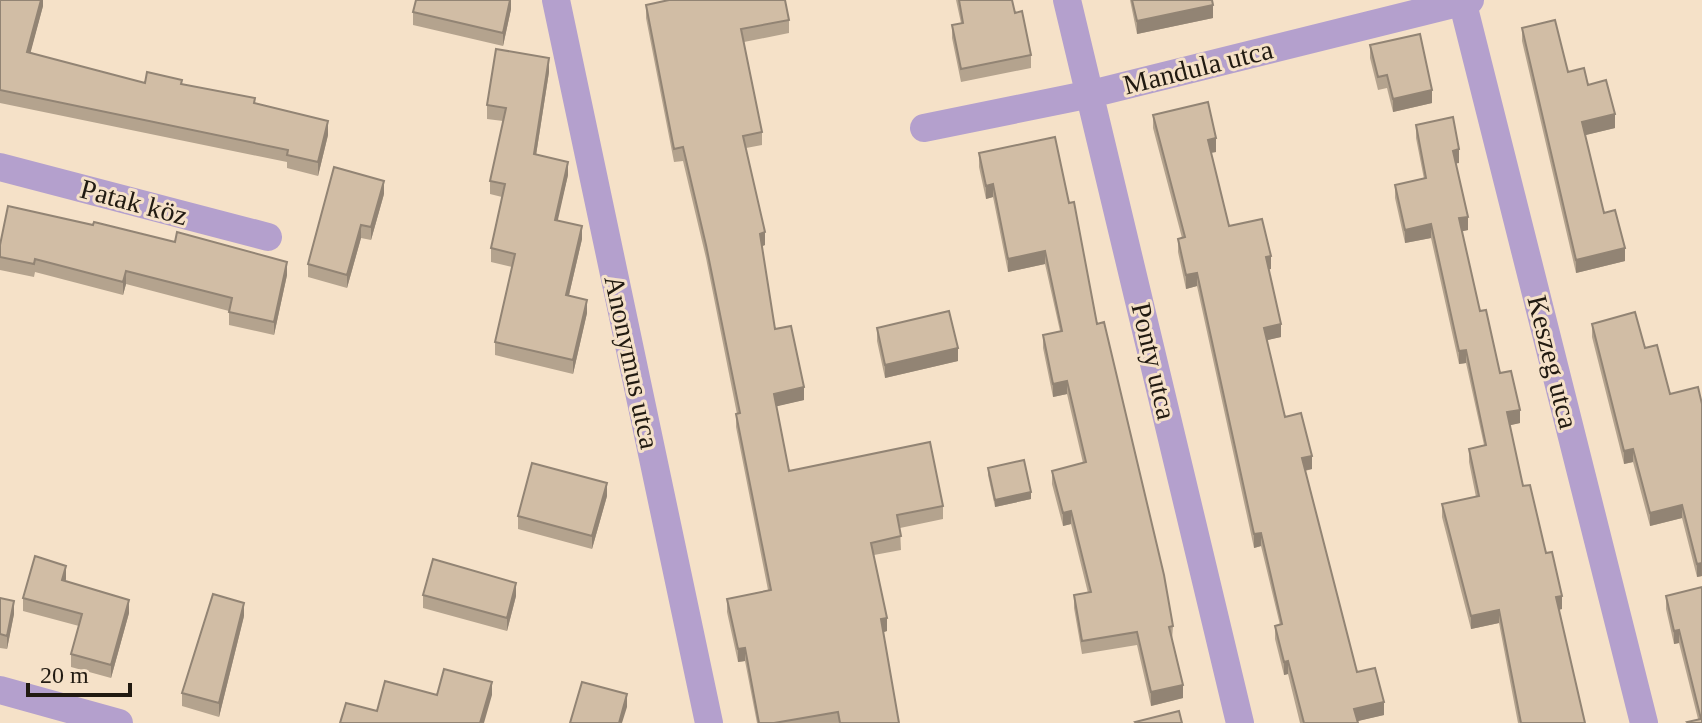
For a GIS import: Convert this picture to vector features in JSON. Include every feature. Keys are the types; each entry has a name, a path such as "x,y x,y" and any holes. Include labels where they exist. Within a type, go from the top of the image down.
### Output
{"street":[{"name":"Anonymus utca","path":"556,0 709,723"},
{"name":"Ponty utca","path":"1067,0 1240,723"},
{"name":"Mandula utca","path":"924,128 1091,94 1465,1"},
{"name":"Keszeg utca","path":"1465,1 1644,723"},
{"name":"Patak köz","path":"0,167 268,237"},
{"path":"0,690 119,723"}],"building":[{"path":"0,0 41,0 27,52 145,83 147,72 182,80 181,84 255,98 254,103 328,121 318,162 287,155 288,150 0,90"},
{"path":"416,0 510,0 503,33 413,12"},
{"path":"669,0 785,0 789,20 741,29 762,132 743,136 765,232 760,234 775,329 791,326 804,387 774,394 789,471 930,442 943,506 897,515 901,536 871,543 887,618 881,619 899,723 840,723 838,712 759,723 745,648 738,649 727,599 771,590 706,245 683,147 674,149 646,5"},
{"path":"959,0 1012,0 1015,13 1022,11 1031,55 961,69 952,25 963,23"},
{"path":"1132,0 1212,0 1213,5 1137,21"},
{"path":"1555,20 1568,72 1584,68 1588,85 1606,80 1615,114 1582,122 1604,213 1615,210 1625,248 1576,260 1522,28"},
{"path":"1420,34 1432,90 1393,99 1387,75 1378,77 1370,45"},
{"path":"496,49 549,58 534,154 568,162 555,220 582,226 566,295 587,300 573,360 495,342 515,254 491,248 505,184 490,181 506,108 487,105"},
{"path":"1208,102 1216,138 1208,140 1229,226 1262,219 1271,256 1266,257 1281,324 1264,328 1285,417 1301,413 1312,456 1302,458 1357,672 1375,668 1384,702 1354,709 1358,723 1304,723 1288,661 1284,662 1275,626 1282,624 1261,533 1254,534 1197,273 1186,275 1178,239 1185,237 1153,115"},
{"path":"1453,117 1459,149 1453,151 1468,217 1459,218 1480,311 1486,310 1500,373 1511,371 1520,410 1507,412 1523,486 1530,485 1546,553 1552,552 1562,596 1556,597 1585,723 1521,723 1499,610 1471,616 1442,504 1479,496 1469,449 1486,445 1466,350 1459,351 1431,224 1405,230 1395,185 1426,178 1416,125"},
{"path":"1055,137 1069,203 1074,202 1097,324 1104,322 1164,575 1173,626 1169,627 1183,685 1151,692 1137,632 1082,641 1074,595 1091,592 1071,511 1063,513 1052,471 1086,462 1067,381 1053,384 1043,335 1062,331 1045,251 1008,259 993,184 986,186 979,153"},
{"path":"334,167 384,181 371,227 361,225 347,275 308,264"},
{"path":"8,206 93,225 94,222 175,242 177,232 287,262 274,322 229,312 232,298 126,271 123,282 35,259 34,264 0,257"},
{"path":"949,311 958,348 885,365 877,328"},
{"path":"1635,312 1645,348 1657,345 1670,394 1698,387 1702,404 1702,563 1697,564 1682,505 1650,513 1633,449 1624,451 1592,324"},
{"path":"1024,460 1031,492 995,500 988,468"},
{"path":"532,463 607,483 592,536 518,516"},
{"path":"35,556 66,566 62,580 129,600 111,665 71,654 82,614 23,598"},
{"path":"433,559 516,583 507,618 423,595"},
{"path":"1702,587 1702,723 1688,723 1701,719 1679,630 1674,631 1666,596"},
{"path":"213,594 244,603 219,703 182,693"},
{"path":"0,598 14,601 7,636 0,634"},
{"path":"444,669 492,682 480,723 340,723 346,703 377,711 385,681 437,695"},
{"path":"582,682 627,694 619,723 570,723"},
{"path":"1179,711 1182,723 1135,722"}]}
